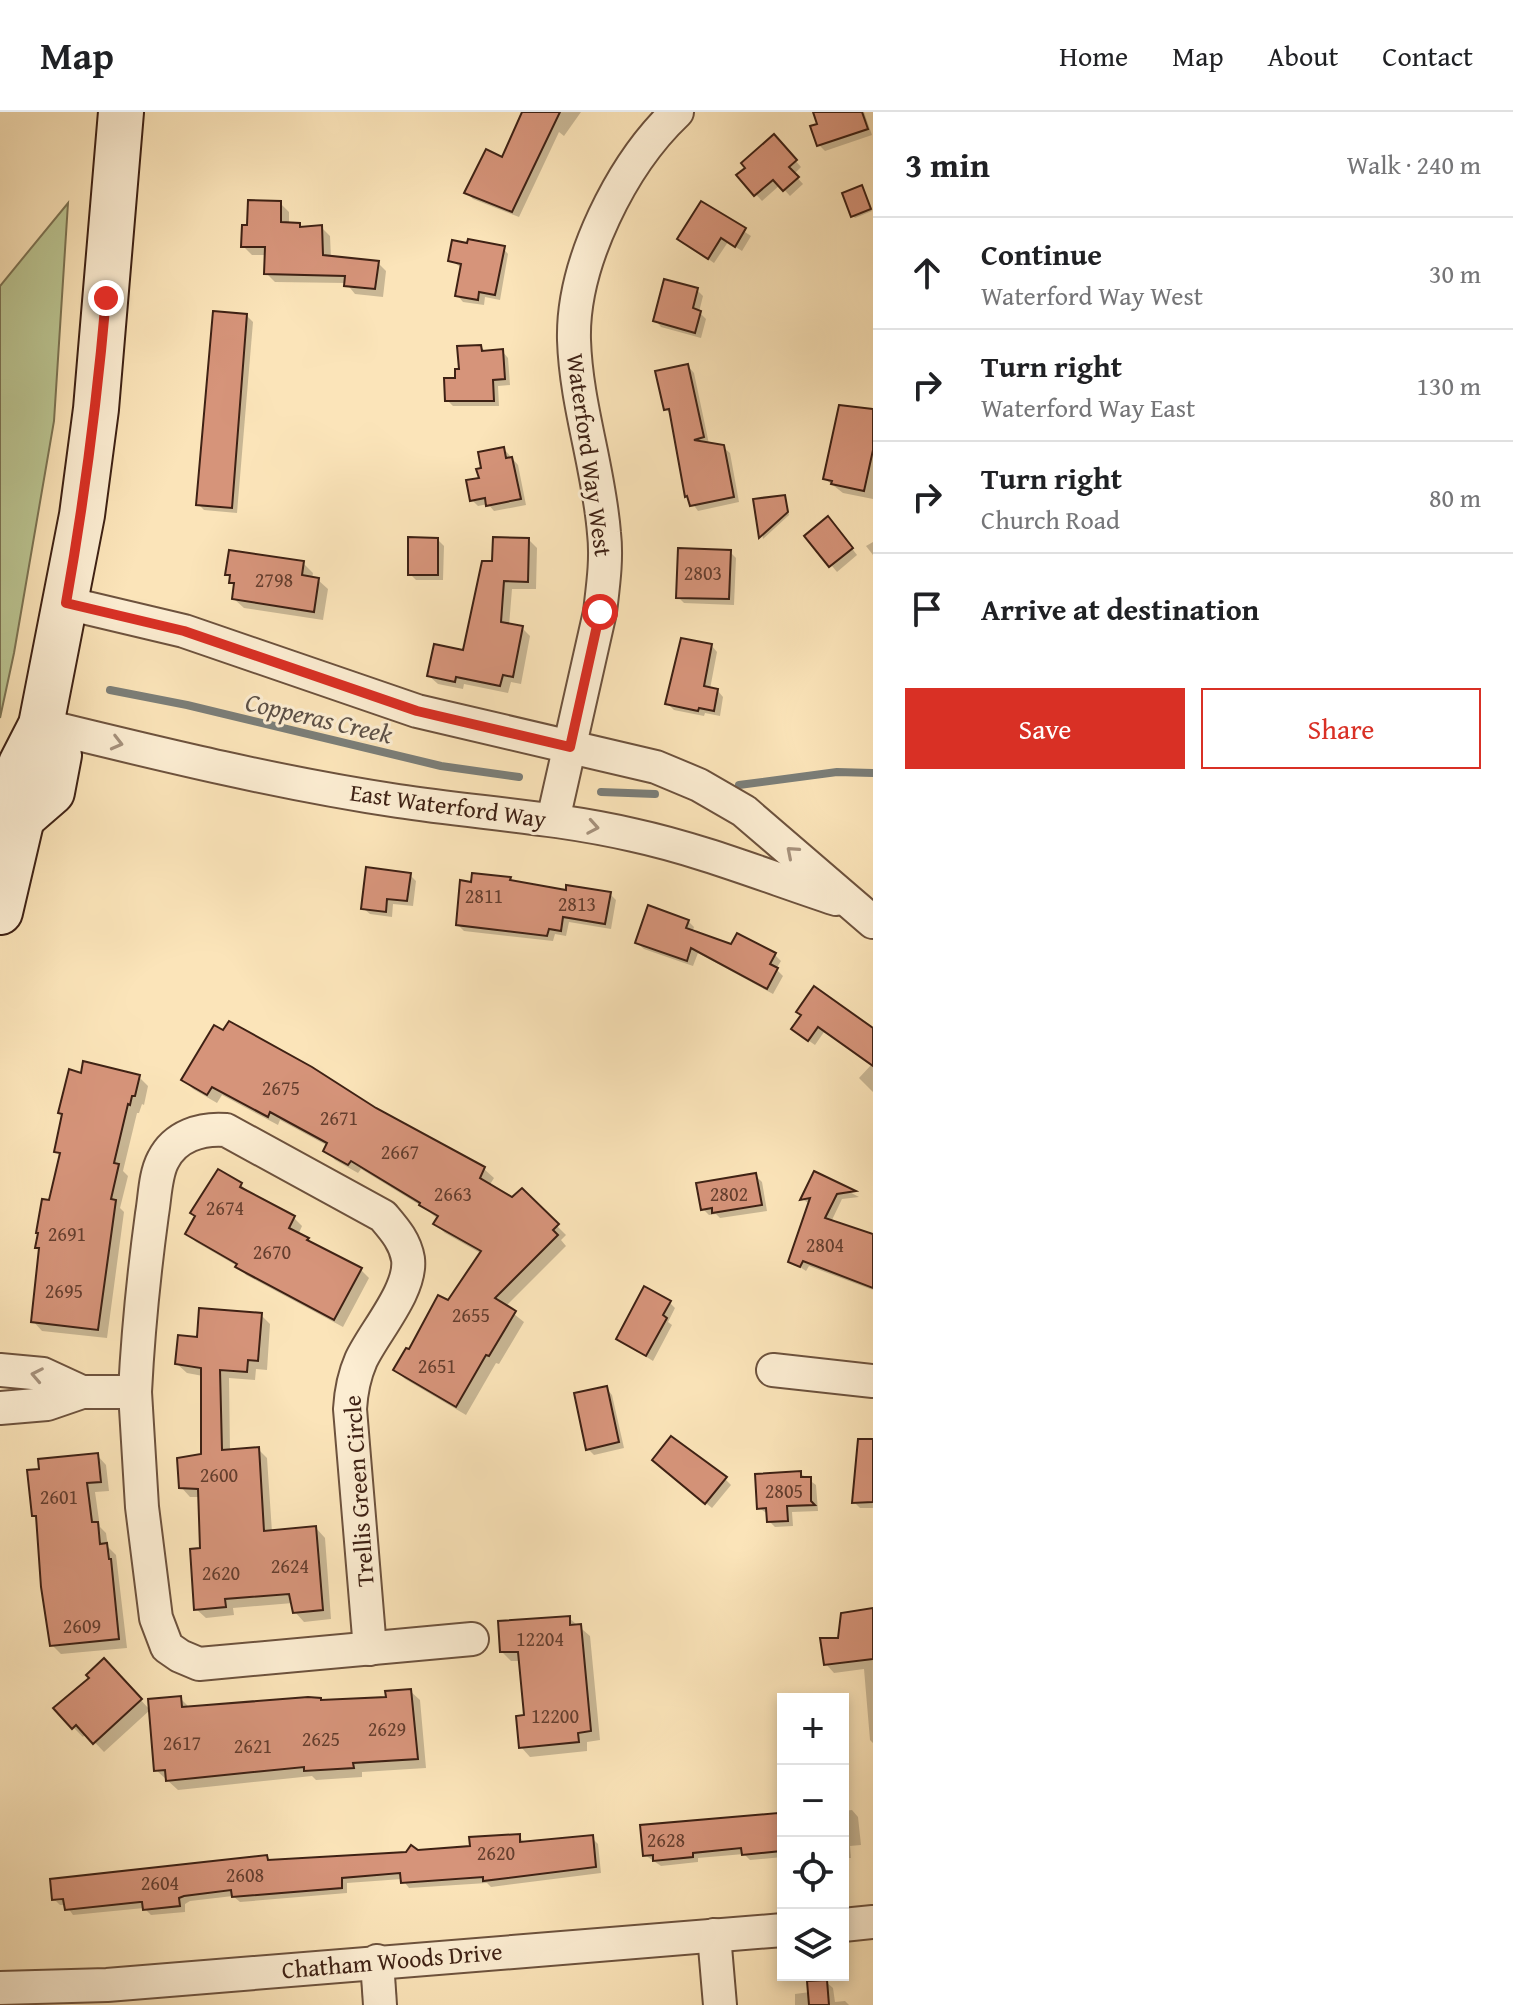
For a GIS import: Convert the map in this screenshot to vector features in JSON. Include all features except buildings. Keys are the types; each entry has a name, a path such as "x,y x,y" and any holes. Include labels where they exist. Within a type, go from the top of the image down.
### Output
{"main road":[{"path":"0,912 22,818 52,792 59,755 41,725 82,515 96,409 121,112"}],"street":[{"name":"Waterford Way West","path":"553,820 605,578 605,535 579,386 574,339 577,297 588,258 613,199 648,145 677,112"},
{"path":"66,603 184,631 417,711 656,767 699,785 754,819 862,913"},
{"name":"East Waterford Way","path":"41,725 175,758 326,789 633,834 688,850 862,913"},
{"name":"Trellis Green Circle","path":"370,1649 350,1409 351,1389 361,1360 403,1286 408,1261 401,1238 383,1216 226,1130 209,1129 192,1133 175,1145 163,1160 157,1180 143,1280 135,1392 150,1576 156,1618 167,1647 199,1664 370,1649 472,1639"},
{"path":"0,1370 43,1374 82,1392"},
{"path":"773,1370 873,1381"},
{"path":"0,1408 47,1404 82,1392 135,1392"},
{"path":"849,1924 873,1922"},
{"name":"Chatham Woods Drive","path":"0,1988 107,1985 777,1930"},
{"path":"714,1935 720,2005"},
{"path":"377,1961 380,2005"}],"green space":[{"path":"68,203 54,421 0,718 0,286"}],"waterway":[{"name":"Copperas Creek","path":"110,690 187,705 441,766 519,777"},
{"name":"Copperas Creek","path":"739,785 837,772 873,773"},
{"name":"Copperas Creek","path":"601,792 655,794"}],"route":[{"path":"106,298 96,409 66,603 184,631 417,711 570,747 600,612"}]}
